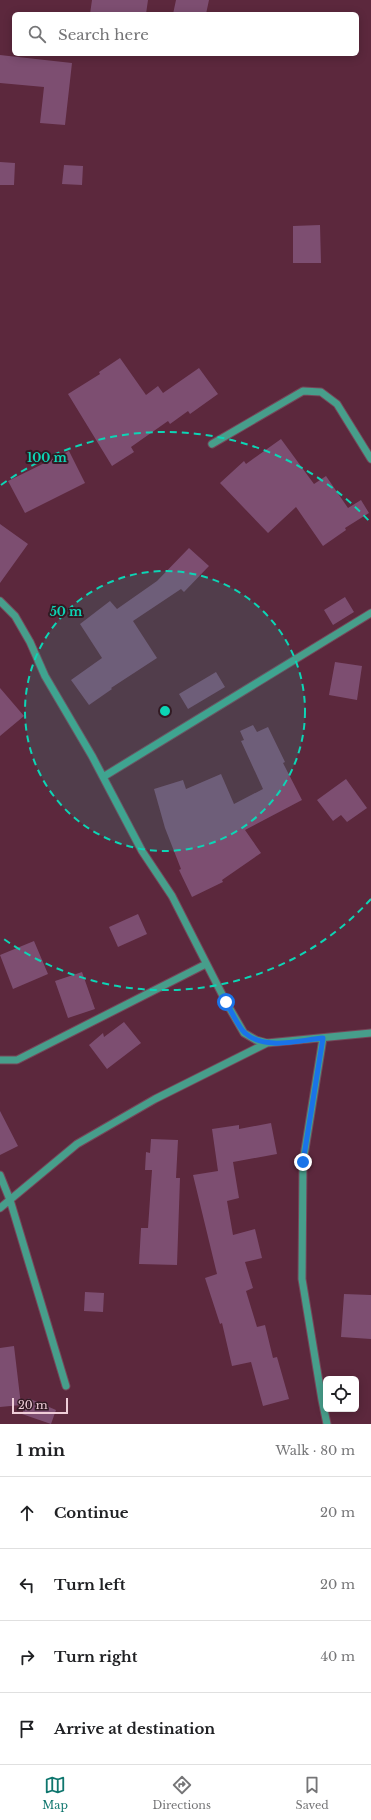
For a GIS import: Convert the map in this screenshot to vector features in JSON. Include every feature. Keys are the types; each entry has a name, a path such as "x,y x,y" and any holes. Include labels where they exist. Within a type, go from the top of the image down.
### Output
{"street":[{"path":"212,444 303,391 321,392 337,404 371,458"},
{"path":"0,601 15,616 30,642 45,676 103,777 142,851 172,896 206,964 244,1033 256,1040 267,1043 371,1033"},
{"path":"103,777 371,613"},
{"path":"0,1060 17,1060 206,964"},
{"path":"323,1038 303,1162 302,1279 327,1424"},
{"path":"0,1208 77,1144 155,1099 267,1043"},
{"path":"0,1175 10,1200 66,1386"}],"building":[{"path":"92,0 148,0 146,12 90,12"},
{"path":"176,0 209,0 206,12 173,12"},
{"path":"0,55 72,63 65,125 40,123 44,87 0,83"},
{"path":"0,162 15,163 14,185 0,185"},
{"path":"64,165 83,166 82,185 62,184"},
{"path":"320,225 321,263 293,263 293,226"},
{"path":"120,358 146,395 158,386 163,393 199,368 218,394 190,414 188,411 170,424 168,421 131,447 134,452 112,466 68,394 100,374 99,372"},
{"path":"281,439 314,484 326,476 348,508 361,500 369,513 345,528 346,530 323,546 296,507 268,533 220,483 244,461 246,464"},
{"path":"69,451 85,483 25,513 8,481"},
{"path":"0,524 28,544 0,583"},
{"path":"189,548 209,566 184,592 181,589 133,621 157,658 111,688 112,689 89,705 71,680 102,658 80,624 110,601 117,609 157,581"},
{"path":"345,597 354,612 333,625 324,610"},
{"path":"335,662 362,666 357,700 329,695"},
{"path":"216,672 225,687 188,709 179,694"},
{"path":"0,688 24,716 0,736"},
{"path":"253,725 257,732 268,727 285,762 283,763 302,800 245,830 261,853 222,880 223,882 192,897 179,870 181,869 165,828 154,789 183,780 186,789 221,774 234,804 263,789 241,741 244,740 240,731"},
{"path":"346,779 367,808 347,822 341,815 333,821 317,800"},
{"path":"138,914 147,934 118,947 109,927"},
{"path":"34,941 48,974 13,989 0,955"},
{"path":"82,972 95,1009 68,1018 55,981"},
{"path":"124,1022 141,1043 107,1069 89,1045 103,1033 104,1037"},
{"path":"0,1111 18,1146 0,1155"},
{"path":"271,1123 277,1154 233,1162 239,1198 227,1201 233,1235 255,1229 262,1258 245,1262 253,1288 246,1291 257,1327 265,1325 273,1358 277,1357 289,1399 263,1406 251,1362 232,1366 222,1323 220,1324 205,1278 217,1274 193,1175 218,1171 212,1129 239,1125 239,1129"},
{"path":"151,1139 178,1140 176,1178 180,1178 177,1265 139,1264 141,1228 148,1228 152,1170 145,1170 146,1152 150,1153"},
{"path":"85,1292 104,1293 103,1312 84,1311"},
{"path":"344,1294 371,1295 371,1339 341,1337"},
{"path":"14,1346 21,1405 0,1407 0,1348"},
{"path":"28,1398 56,1410 51,1424 22,1414"}],"route":[{"path":"226,1002 244,1033 256,1040 267,1043 277,1043 323,1038 303,1162"}]}
